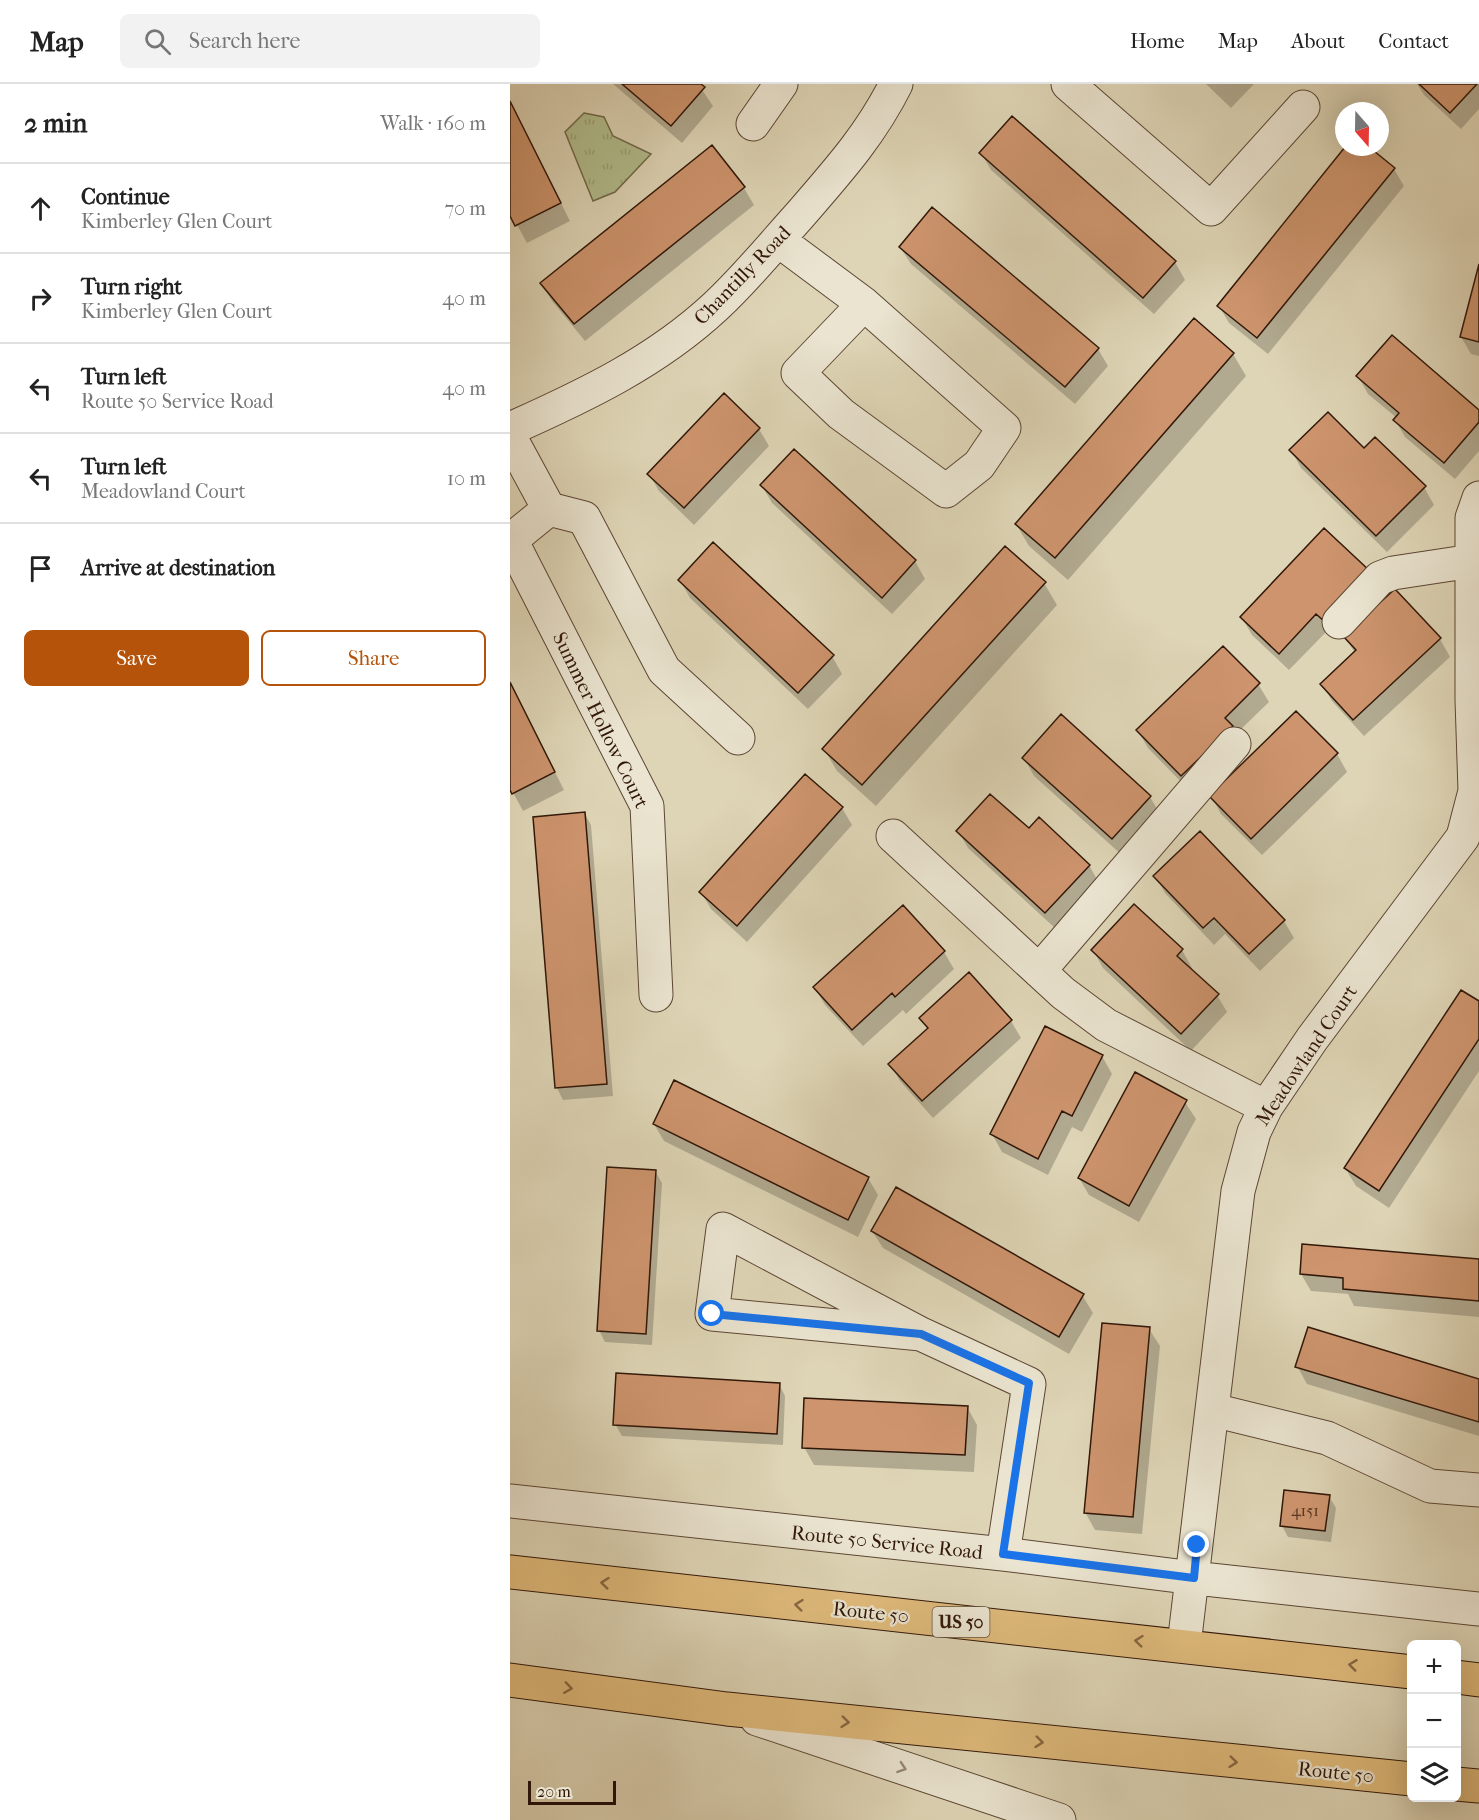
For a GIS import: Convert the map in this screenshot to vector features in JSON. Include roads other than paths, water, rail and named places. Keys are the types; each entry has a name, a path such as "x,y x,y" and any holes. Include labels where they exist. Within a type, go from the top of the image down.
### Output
{"highway":[{"name":"Route 50","path":"510,1572 1407,1671"},
{"path":"1461,1678 1479,1680"},
{"name":"Route 50","path":"510,1680 727,1709 1407,1778"},
{"path":"1461,1784 1479,1786"}],"street":[{"path":"753,124 782,84"},
{"name":"Chantilly Road","path":"510,429 621,376 686,332 730,292 853,155 877,122 896,84"},
{"path":"1068,84 1211,209 1303,107"},
{"path":"778,240 864,304 1004,428 978,465 946,491 841,414 798,373 864,304"},
{"path":"510,437 549,509 584,518 664,670 738,738"},
{"name":"Meadowland Court","path":"1184,1645 1194,1578 1238,1191 1254,1132 1266,1107 1312,1039 1463,837 1475,791 1477,774 1472,518 1479,498"},
{"name":"Summer Hollow Court","path":"549,509 511,540 647,806 656,995"},
{"path":"1339,622 1380,578 1393,573 1472,561"},
{"path":"1039,971 1234,744"},
{"path":"893,836 1063,993 1106,1025 1266,1107"},
{"path":"921,1334 712,1314 723,1229 921,1334 1029,1383 1003,1554"},
{"path":"1213,1410 1327,1438 1430,1486 1479,1490"},
{"name":"Route 50 Service Road","path":"510,1501 1003,1554 1479,1610"},
{"path":"727,1709 1059,1820"}]}
